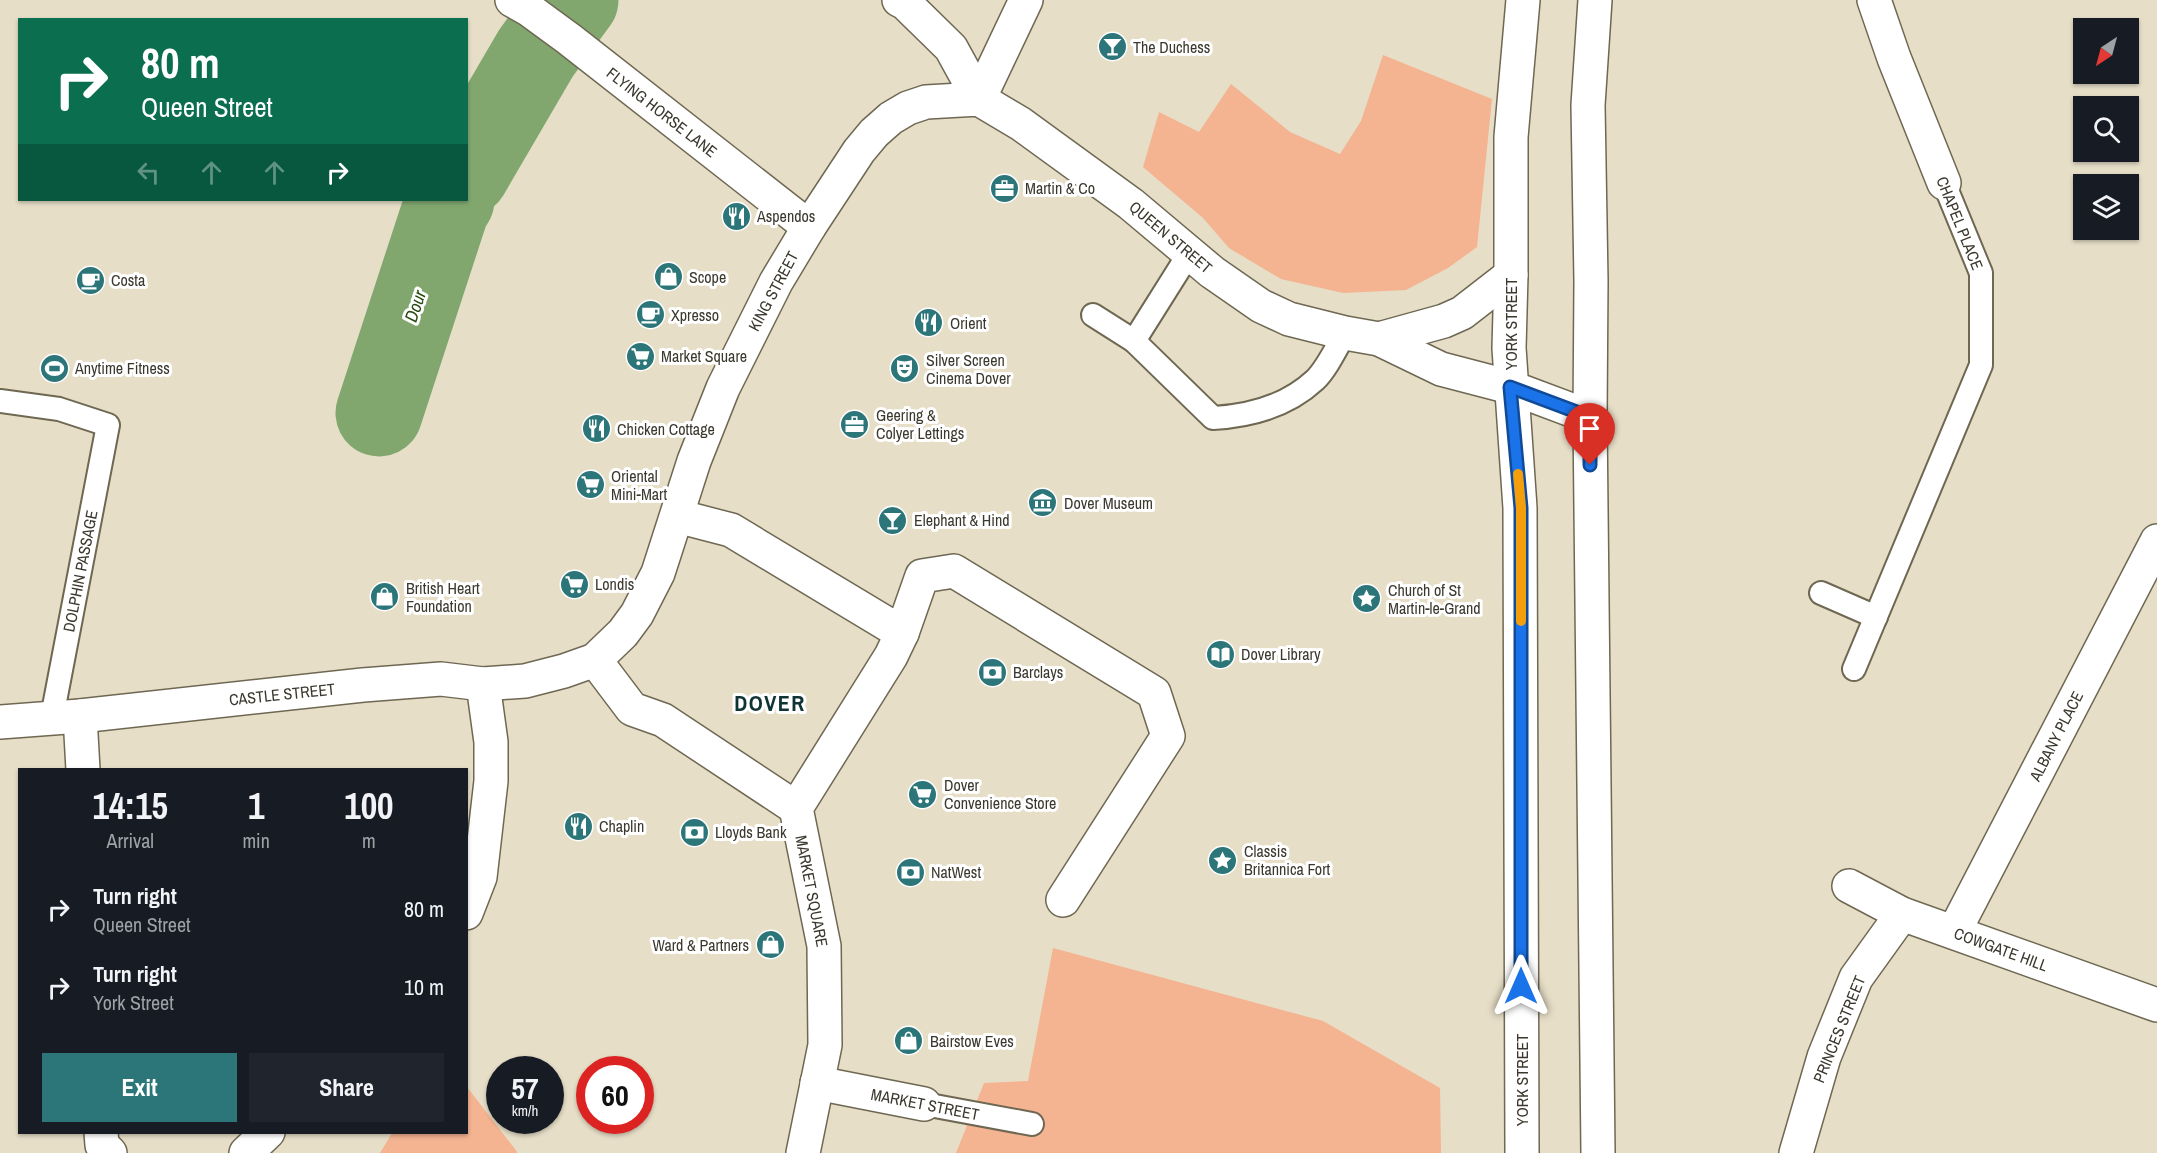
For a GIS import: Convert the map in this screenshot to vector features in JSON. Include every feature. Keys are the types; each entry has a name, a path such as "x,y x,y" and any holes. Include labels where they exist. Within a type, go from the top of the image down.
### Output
{"street":[{"path":"899,0 951,48 979,99"},
{"path":"979,99 1026,0"},
{"name":"YORK STREET","path":"1522,1153 1521,508 1510,387 1509,348 1511,137 1523,0"},
{"path":"1595,0 1588,105 1598,1153"},
{"name":"CHAPEL PLACE","path":"1874,0 1894,58 1944,183"},
{"name":"FLYING HORSE LANE","path":"520,5 569,39 809,227"},
{"name":"KING STREET","path":"564,671 596,660 623,633 637,614 658,573 694,461 723,388 776,282 859,152 874,133 891,118 908,108 926,102 979,99"},
{"name":"QUEEN STREET","path":"979,99 1021,124 1131,204 1212,272 1262,306 1289,319 1379,339 1441,369 1510,387 1590,417"},
{"name":"QUEEN STREET","path":"1379,339 1462,314 1511,275"},
{"path":"677,516 731,530 902,633"},
{"name":"ALBANY PLACE","path":"1954,932 2157,541"},
{"path":"596,660 632,710 663,720 796,808 891,656 902,633 922,576 954,571 1154,693 1167,736 1063,900"},
{"name":"CASTLE STREET","path":"0,722 363,685 441,679 483,684 525,681 564,671"},
{"path":"468,908 480,877 491,781 491,742 483,684"},
{"path":"66,717 82,768"},
{"name":"MARKET SQUARE","path":"796,808 824,946 825,1045 803,1153"},
{"name":"COWGATE HILL","path":"1849,886 1902,914 2157,1005"},
{"name":"PRINCES STREET","path":"1796,1153 1824,1057 1856,978 1902,914"},
{"name":"MARKET STREET","path":"817,1083 924,1104"},
{"path":"246,1153 266,1134"}],"lane":[{"name":"CHAPEL PLACE","path":"1854,669 1981,365 1982,273 1944,183"},
{"path":"1134,341 1190,252"},
{"path":"1093,315 1134,341 1213,418 1238,417 1281,404 1316,379 1345,333"},
{"name":"DOLPHIN PASSAGE","path":"0,401 59,409 108,426 66,717"},
{"path":"1821,593 1876,617"},
{"name":"MARKET STREET","path":"924,1104 1032,1124"}],"shaded area":[{"path":"1383,55 1492,99 1477,247 1448,268 1406,290 1343,293 1281,279 1229,248 1203,218 1143,167 1159,112 1199,132 1231,84 1290,132 1340,154 1361,121"},
{"path":"1053,948 1323,1021 1440,1088 1441,1153 956,1153 984,1083 1028,1081"},
{"path":"468,1088 486,1112 486,1134 503,1134 518,1153 380,1153 391,1134 468,1134"}],"waterway":[{"name":"Dour","path":"468,170 536,53 575,0"},
{"name":"Dour","path":"379,413 446,208 450,201"}],"slow traffic":[{"path":"1518,474 1521,508 1521,621"}],"place":[{"name":"The Duchess","path":"1112,47"},
{"name":"Martin & Co","path":"1004,188"},
{"name":"Aspendos","path":"736,216"},
{"name":"Scope","path":"668,277"},
{"name":"Costa","path":"90,280"},
{"name":"Xpresso","path":"650,315"},
{"name":"Orient","path":"929,323"},
{"name":"Market Square","path":"640,356"},
{"name":"Anytime Fitness","path":"54,368"},
{"name":"Silver Screen Cinema Dover","path":"905,369"},
{"name":"Geering & Colyer Lettings","path":"855,424"},
{"name":"Chicken Cottage","path":"596,429"},
{"name":"Oriental Mini-Mart","path":"590,485"},
{"name":"Dover Museum","path":"1043,503"},
{"name":"Elephant & Hind","path":"893,520"},
{"name":"Londis","path":"574,584"},
{"name":"British Heart Foundation","path":"385,597"},
{"name":"Church of St Martin-le-Grand","path":"1367,599"},
{"name":"Dover Library","path":"1220,654"},
{"name":"Barclays","path":"992,672"},
{"name":"Dover Convenience Store","path":"923,794"},
{"name":"Chaplin","path":"578,826"},
{"name":"Lloyds Bank","path":"694,832"},
{"name":"Classis Britannica Fort","path":"1223,860"},
{"name":"NatWest","path":"910,872"},
{"name":"Ward & Partners","path":"770,945"},
{"name":"Bairstow Eves","path":"909,1041"}],"district":[{"name":"DOVER","path":"770,703"}],"route":[{"path":"1521,986 1521,508 1510,387 1590,417 1590,465"}]}
